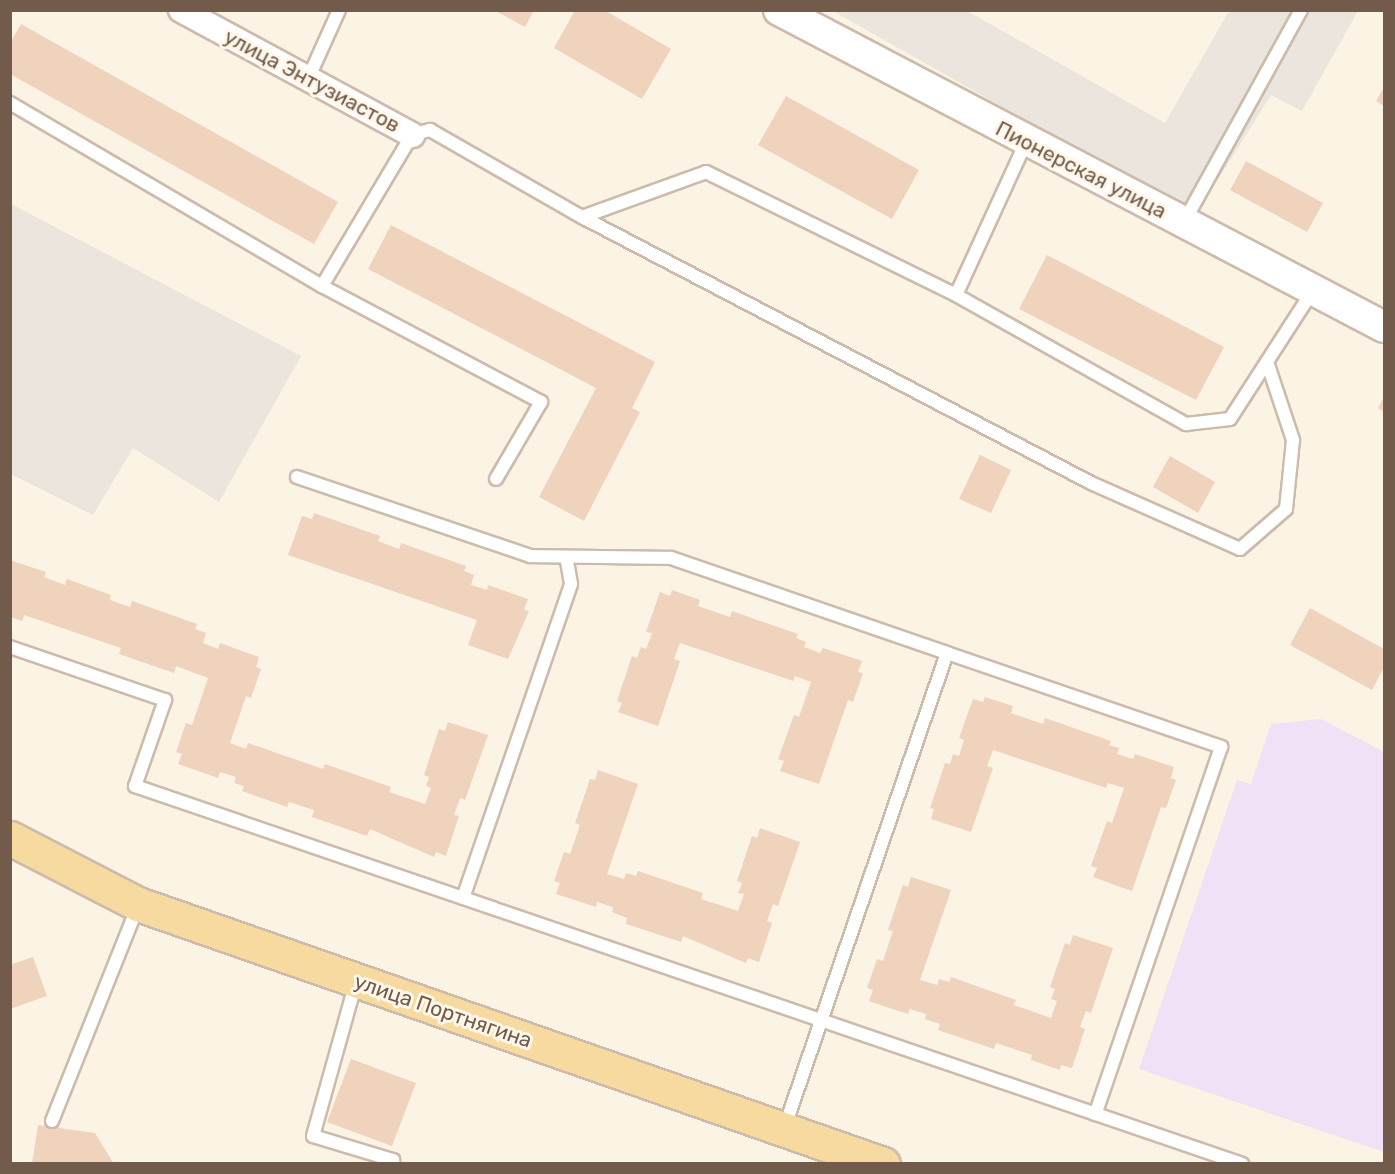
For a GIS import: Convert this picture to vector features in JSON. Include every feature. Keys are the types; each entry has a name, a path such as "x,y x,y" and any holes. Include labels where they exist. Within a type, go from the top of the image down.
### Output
{"main road":[{"name":"улица Портнягина","path":"10,838 138,904 883,1164"}],"street":[{"name":"улица Энтузиастов","path":"181,10 412,135"},
{"name":"Пионерская улица","path":"779,10 1026,142 1384,327"}],"lane":[{"path":"308,79 339,10"},
{"path":"1183,223 1301,10"},
{"path":"10,103 322,286 541,402 496,478"},
{"path":"322,286 412,135 430,130 582,217 1092,483 1240,549 1286,509 1293,440 1266,362"},
{"path":"956,295 1026,142"},
{"path":"582,217 706,172 956,295 1186,424 1230,419 1313,290"},
{"path":"297,477 530,556 671,558 1221,747 1095,1113"},
{"path":"463,898 571,584 566,556"},
{"path":"10,647 165,700 135,786 1242,1164"},
{"path":"784,1129 947,653"},
{"path":"52,1121 138,904"},
{"path":"357,981 313,1136 393,1160 392,1164"}],"shaded area":[{"path":"833,11 967,11 1165,123 1229,11 1358,11 1302,111 1271,95 1195,216"},
{"path":"11,204 301,356 219,502 133,448 93,515 11,474"},
{"path":"1321,719 1384,752 1384,1152 1139,1069 1237,780 1251,784 1271,724"}],"building":[{"path":"494,10 534,10 525,27"},
{"path":"575,10 604,10 671,49 642,99 554,48"},
{"path":"21,24 338,202 314,244 10,74 10,43"},
{"path":"1384,87 1384,106 1376,101"},
{"path":"786,96 919,170 892,219 758,145"},
{"path":"1246,161 1323,203 1307,232 1230,190"},
{"path":"391,225 655,362 632,408 640,412 584,521 539,497 596,388 368,269"},
{"path":"1047,255 1224,347 1196,400 1019,309"},
{"path":"1384,397 1384,412 1378,408"},
{"path":"980,455 1011,470 991,513 959,499"},
{"path":"1170,456 1215,482 1198,513 1153,487"},
{"path":"314,513 380,536 378,541 399,549 401,543 466,566 464,571 474,575 471,585 487,590 488,585 528,599 524,610 529,611 508,659 468,645 477,620 288,555 302,516 312,519"},
{"path":"10,560 46,572 44,577 65,585 67,579 111,595 110,600 130,607 132,601 197,624 195,629 206,633 203,643 218,649 220,643 259,657 256,667 261,669 251,698 246,696 230,743 246,749 248,743 323,769 325,764 391,787 389,792 425,804 431,788 426,786 429,777 424,775 439,729 445,731 448,722 488,735 465,800 460,798 454,815 459,816 446,856 436,852 434,857 370,829 367,836 312,817 314,810 289,802 287,807 242,791 244,786 234,783 236,777 220,772 218,778 178,764 182,754 176,752 186,723 192,725 208,678 176,666 174,673 119,654 121,648 24,615 22,621 10,617"},
{"path":"672,590 700,600 698,606 730,617 732,611 798,634 796,638 806,642 804,647 820,653 823,648 862,661 858,672 863,673 853,702 848,700 819,784 780,771 784,761 778,759 794,715 799,717 811,682 795,676 793,681 680,643 674,659 680,661 658,726 618,712 622,703 617,701 632,656 637,658 641,647 646,649 652,633 646,632 660,592 670,596"},
{"path":"1310,608 1384,649 1384,667 1372,690 1290,645"},
{"path":"985,697 1013,706 1011,713 1043,724 1045,718 1111,741 1109,745 1119,748 1117,754 1133,759 1135,754 1174,767 1171,778 1176,780 1166,808 1161,807 1132,891 1093,877 1097,868 1091,866 1107,821 1112,823 1124,788 1108,783 1106,788 993,750 987,766 993,768 971,832 931,819 934,809 930,808 945,763 950,764 953,754 959,756 964,740 959,738 973,699 983,702"},
{"path":"598,770 638,784 607,874 624,879 626,873 636,876 638,871 703,893 701,899 738,911 744,894 738,893 742,883 737,881 752,836 757,838 760,828 800,842 778,906 773,904 767,921 772,923 759,962 748,958 746,963 683,936 681,942 626,924 627,918 612,912 613,907 597,902 596,907 556,894 560,883 554,881 564,852 570,854 580,825 575,823 590,779 595,780"},
{"path":"911,877 951,890 920,980 937,985 939,979 949,982 951,977 1016,1000 1014,1005 1051,1018 1057,1001 1051,999 1055,989 1050,987 1065,943 1070,945 1073,935 1113,948 1091,1013 1086,1011 1080,1027 1085,1029 1072,1068 1061,1065 1060,1070 1031,1060 1032,1055 996,1043 994,1049 938,1030 940,1024 925,1019 926,1014 910,1009 908,1014 869,1001 873,990 867,988 877,959 883,961 893,931 888,930 903,885 908,887"},
{"path":"33,957 47,996 10,1009 10,965"},
{"path":"351,1059 416,1083 392,1146 327,1122"},
{"path":"38,1125 95,1133 114,1164 32,1164"}]}
